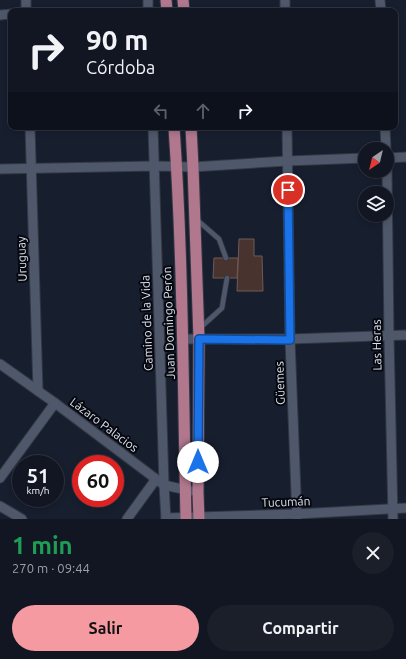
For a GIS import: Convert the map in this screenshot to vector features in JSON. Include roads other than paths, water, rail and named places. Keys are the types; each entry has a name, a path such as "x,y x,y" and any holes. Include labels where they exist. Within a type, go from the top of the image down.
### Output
{"main road":[{"name":"Juan Domingo Perón","path":"174,130 177,166 183,338 186,518"},
{"path":"190,130 199,334 199,518"}],"street":[{"name":"Uruguay","path":"30,130 38,391"},
{"name":"Camino de la Vida","path":"153,130 166,518"},
{"name":"Güemes","path":"287,130 290,340 297,516"},
{"path":"386,130 386,142"},
{"path":"394,158 406,157"},
{"path":"0,169 155,166 193,167 358,158"},
{"name":"Las Heras","path":"387,178 393,519"},
{"path":"183,338 199,334 290,340 406,335"},
{"name":"Lázaro Palacios","path":"0,364 55,403 164,485 198,493"},
{"path":"0,478 55,403"},
{"path":"127,519 156,479"},
{"path":"0,506 22,519"},
{"name":"Tucumán","path":"166,518 297,516 406,508"}],"lane":[{"path":"195,218 219,239 226,258"},
{"path":"199,334 222,308 227,278"}]}
